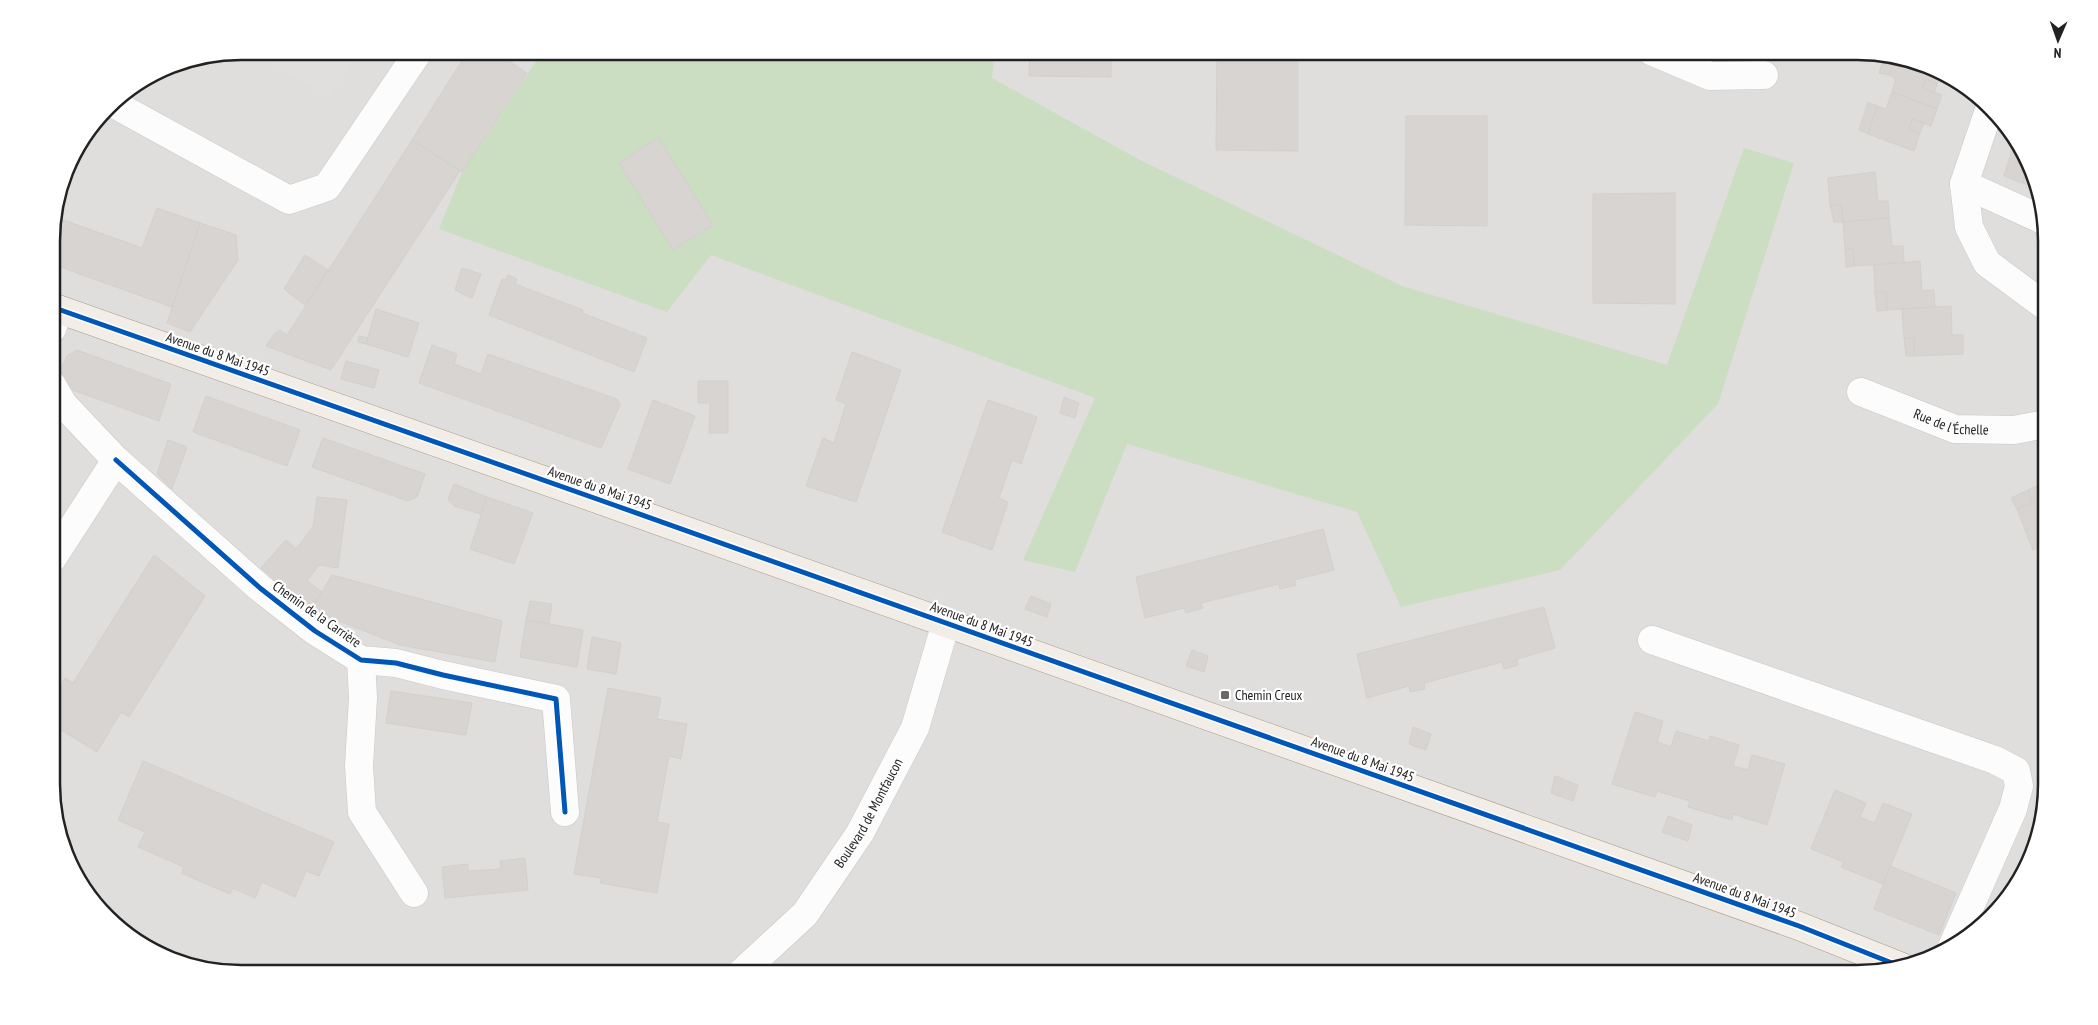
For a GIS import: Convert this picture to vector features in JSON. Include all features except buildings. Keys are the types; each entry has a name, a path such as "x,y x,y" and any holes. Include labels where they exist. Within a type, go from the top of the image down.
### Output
{"main road":[{"name":"Avenue du 8 Mai 1945","path":"60,317 946,623 1789,922 1890,962"}],"street":[{"path":"120,107 289,200 327,187 413,60"},
{"path":"1672,60 1710,76 1764,75"},
{"path":"1987,115 1964,184 1969,227 1987,262 2038,301"},
{"path":"1964,184 2036,217"},
{"name":"Rue de l'Échelle","path":"1861,392 1955,430 2014,430 2038,426"},
{"name":"Chemin de la Carrière","path":"60,399 116,460 260,588 315,631 361,660 396,663 556,699 565,812"},
{"path":"60,547 116,460"},
{"name":"Boulevard de Montfaucon","path":"750,965 805,914 860,834 915,728 946,623"},
{"path":"1652,640 1995,760 2016,771 2019,786 2014,810 1958,934"},
{"name":"Chemin de la Carrière","path":"361,660 364,698 359,766 362,812 414,893"}],"shaded area":[{"path":"229,60 1869,60 1892,63 1926,74 1948,84 1967,97 2001,131 2014,151 2024,172 2035,206 2038,229 2038,796 2035,819 2024,853 2014,874 2001,894 1967,928 1948,941 1926,951 1892,962 1869,965 229,965 206,962 172,951 150,941 131,928 97,894 84,874 74,853 63,819 60,796 60,229 66,194 84,150 113,113 150,84 194,66"},
{"path":"267,60 354,60 329,97"}],"green space":[{"path":"537,60 994,60 992,78 1140,160 1402,286 1667,365 1744,148 1794,163 1718,404 1560,570 1401,607 1357,512 1127,444 1075,572 1023,560 1095,398 711,255 667,312 439,229 462,172"}],"cycle path":[{"path":"60,310 1799,926 1890,962"},
{"path":"116,460 260,588 315,631 361,660 396,663 556,699 565,812"}],"place":[{"name":"Chemin Creux","path":"1225,695"}]}
